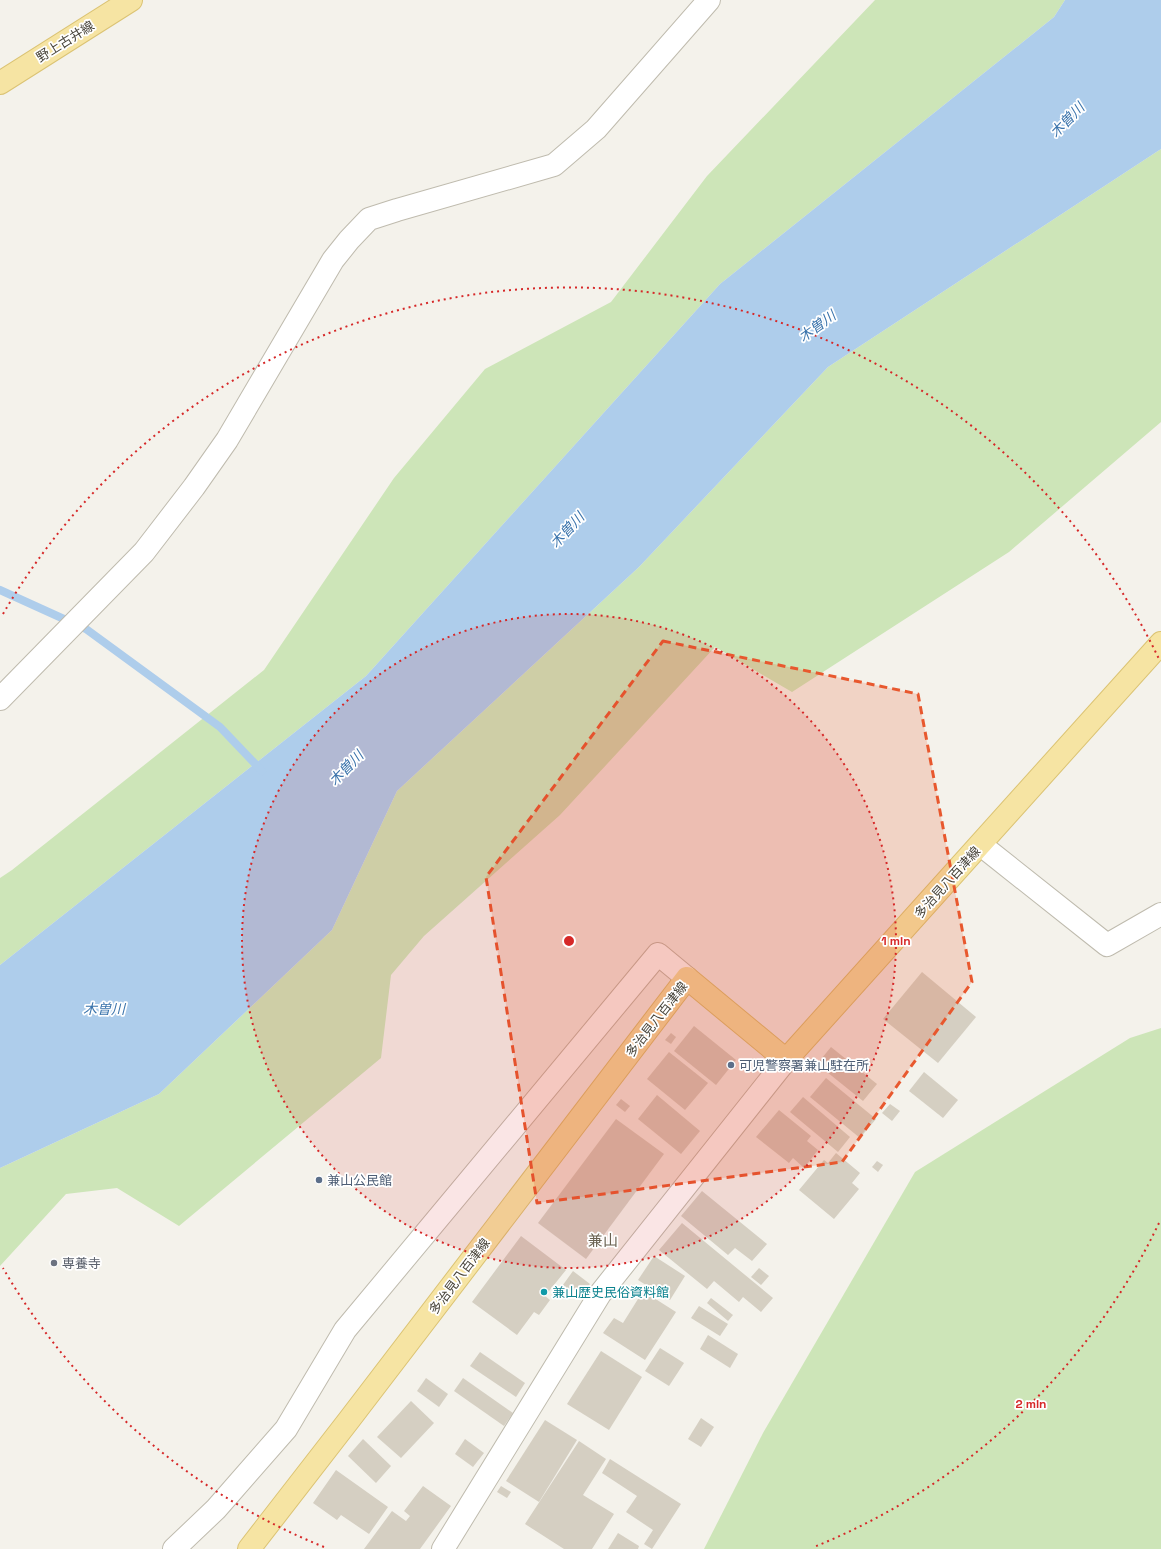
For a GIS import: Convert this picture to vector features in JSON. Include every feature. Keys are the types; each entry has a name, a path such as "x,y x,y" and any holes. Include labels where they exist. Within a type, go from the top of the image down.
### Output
{"main road":[{"name":"野上古井線","path":"0,83 131,0"},
{"name":"多治見八百津線","path":"249,1549 364,1402 686,978 786,1060 1161,643"}],"street":[{"path":"0,699 149,546 194,487 227,440 333,260 349,240 369,220 397,210 554,165 596,129 709,0"},
{"path":"980,845 1107,946 1161,914"},
{"path":"174,1549 216,1509 286,1430 345,1330 658,954 686,978"},
{"path":"443,1549 600,1294 786,1060"}],"highlighted area":[{"path":"663,641 918,694 972,982 842,1162 537,1203 486,877"}],"green space":[{"path":"875,0 1065,0 1054,17 720,284 366,676 0,965 0,878 264,670 394,478 485,369 611,302 707,176"},
{"path":"1161,149 1161,422 1009,552 792,692 715,647 560,815 424,936 391,975 381,1058 179,1226 117,1188 66,1194 0,1266 0,1168 159,1094 332,930 397,791 639,567 828,367"},
{"path":"1161,1028 1161,1549 704,1549 763,1433 915,1172 1130,1038"}],"water":[{"name":"木曽川","path":"1065,0 1161,0 1161,149 828,367 639,567 397,791 332,930 159,1094 0,1168 0,965 366,676 720,284 1054,17"}],"building":[{"path":"922,972 976,1017 938,1063 883,1019"},
{"path":"694,1026 736,1060 716,1085 674,1051"},
{"path":"671,1033 676,1037 671,1044 665,1040"},
{"path":"831,1047 877,1084 863,1101 817,1064"},
{"path":"669,1052 708,1083 685,1110 647,1079"},
{"path":"924,1072 958,1100 943,1118 909,1091"},
{"path":"826,1078 876,1119 860,1138 810,1097"},
{"path":"657,1095 700,1131 681,1154 638,1119"},
{"path":"803,1097 850,1137 838,1152 790,1112"},
{"path":"621,1099 630,1106 625,1112 616,1105"},
{"path":"890,1104 900,1111 892,1121 882,1113"},
{"path":"779,1110 811,1136 807,1141 818,1150 804,1168 793,1158 789,1163 756,1137"},
{"path":"616,1119 664,1154 586,1259 538,1223"},
{"path":"836,1153 860,1173 852,1183 859,1189 834,1219 799,1190 824,1160 828,1163"},
{"path":"877,1161 883,1165 878,1172 872,1167"},
{"path":"702,1191 767,1244 752,1261 735,1248 728,1255 681,1216"},
{"path":"682,1223 773,1298 761,1312 743,1297 739,1302 714,1281 707,1289 659,1250"},
{"path":"521,1236 566,1270 545,1296 550,1300 539,1315 534,1312 517,1335 472,1302"},
{"path":"654,1256 685,1276 670,1300 638,1280"},
{"path":"759,1268 769,1276 761,1285 751,1277"},
{"path":"573,1271 590,1284 582,1294 575,1289 570,1295 560,1289"},
{"path":"643,1291 676,1312 645,1360 603,1333 614,1318 623,1323"},
{"path":"711,1298 733,1315 728,1321 707,1303"},
{"path":"699,1306 728,1324 720,1336 691,1318"},
{"path":"708,1335 738,1354 730,1368 700,1349"},
{"path":"660,1348 684,1363 669,1386 645,1371"},
{"path":"601,1351 642,1377 609,1430 567,1404"},
{"path":"480,1352 525,1383 516,1397 470,1366"},
{"path":"426,1378 448,1394 439,1407 417,1391"},
{"path":"463,1378 513,1413 504,1426 454,1391"},
{"path":"411,1401 434,1423 401,1458 377,1437"},
{"path":"701,1418 714,1427 701,1447 688,1439"},
{"path":"545,1420 577,1440 539,1502 506,1481"},
{"path":"363,1439 391,1466 376,1483 348,1456"},
{"path":"465,1439 484,1453 473,1467 455,1454"},
{"path":"579,1441 606,1459 583,1495 614,1514 592,1549 564,1549 525,1524"},
{"path":"610,1459 681,1504 652,1549 644,1544 653,1530 626,1512 637,1496 602,1473"},
{"path":"336,1470 388,1507 369,1534 341,1515 337,1520 313,1503"},
{"path":"423,1486 451,1506 420,1549 364,1549 392,1511 406,1521 410,1516 404,1511"},
{"path":"501,1486 511,1492 507,1498 497,1492"},
{"path":"618,1533 639,1546 638,1549 608,1549"}],"waterway":[{"path":"0,590 86,629 220,727 262,771"}],"place":[{"name":"可児警察署兼山駐在所","path":"731,1065"},
{"name":"兼山公民館","path":"319,1180"},
{"name":"専養寺","path":"54,1263"},
{"name":"兼山歴史民俗資料館","path":"544,1292"}],"district":[{"name":"兼山","path":"603,1241"}]}
